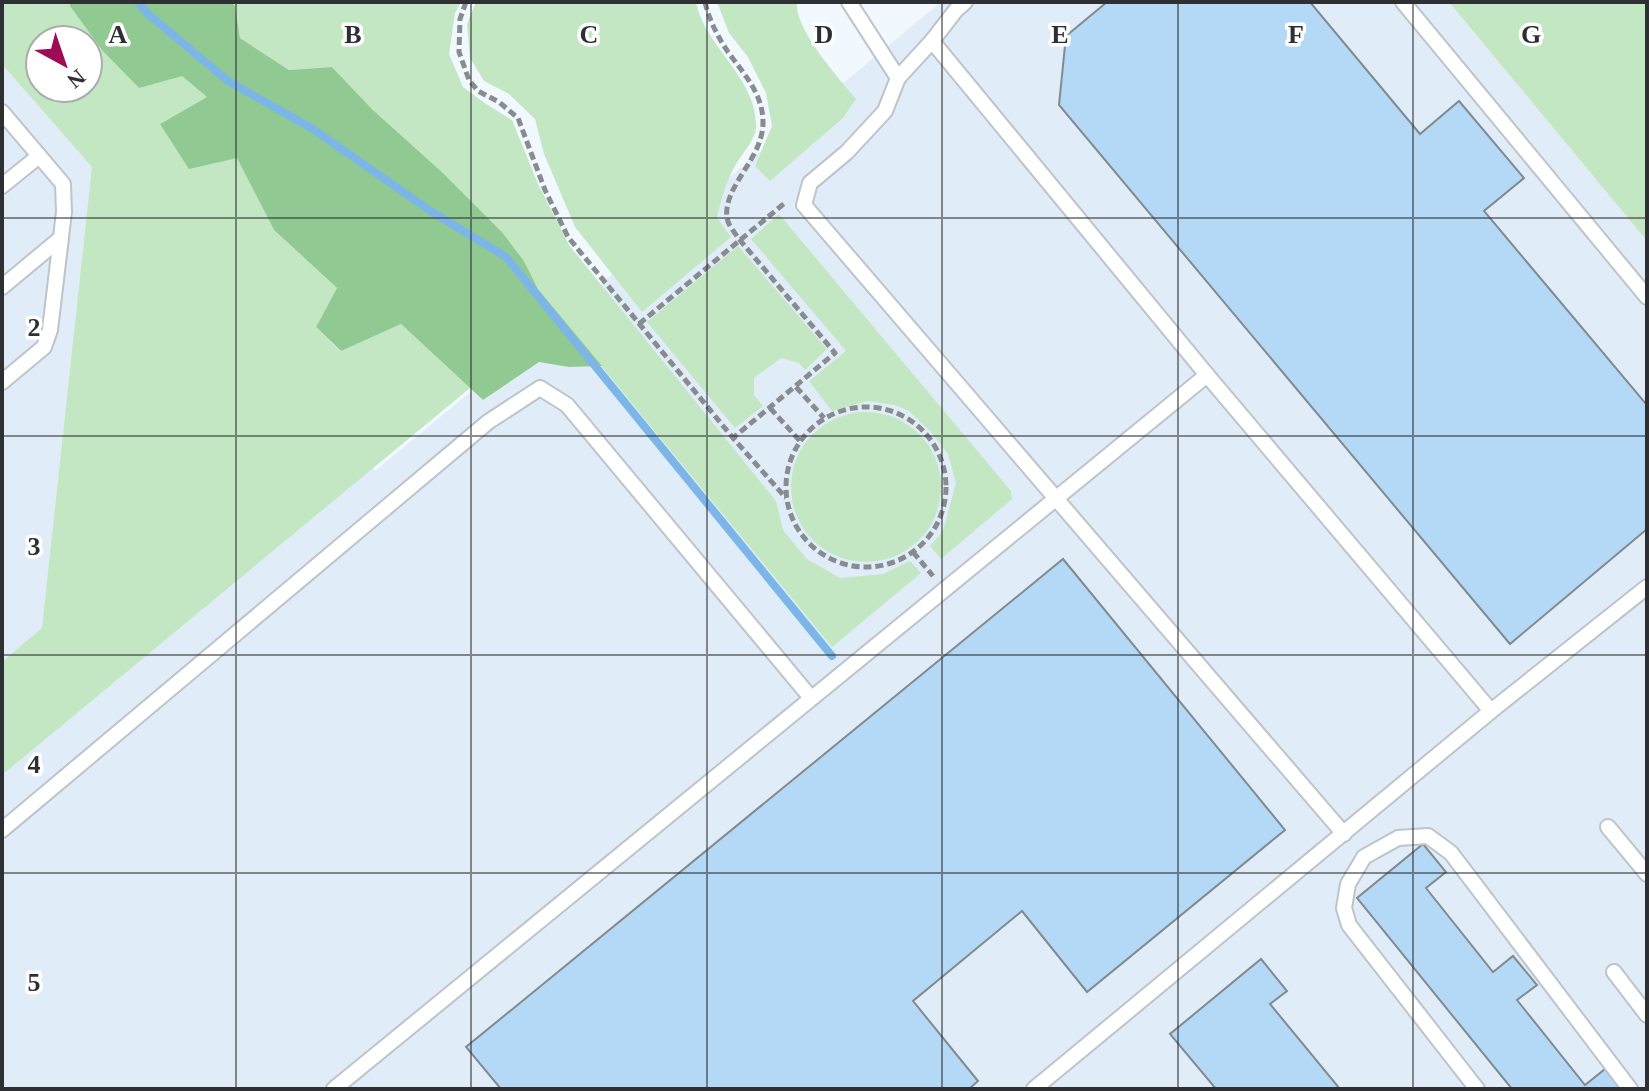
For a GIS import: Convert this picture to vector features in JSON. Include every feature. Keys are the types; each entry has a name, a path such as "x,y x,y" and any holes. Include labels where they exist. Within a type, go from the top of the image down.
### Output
{"lane":[{"path":"849,2 898,78"},
{"path":"965,2 898,78 885,111 847,152 810,183 804,205 1344,834"},
{"path":"1403,2 1647,297"},
{"path":"932,41 1207,375 1491,711"},
{"path":"2,112 63,184 64,212 50,330 44,347 2,382"},
{"path":"2,186 39,156"},
{"path":"2,287 61,238"},
{"path":"334,1089 1207,375"},
{"path":"2,830 488,422 540,388 567,405 811,698"},
{"path":"1034,1089 1491,711 1647,587"},
{"path":"1608,827 1647,874"},
{"path":"1477,1089 1349,925 1344,908 1348,884 1364,857 1398,838 1428,836 1451,853 1630,1089"},
{"path":"1614,972 1647,1015"}],"path":[{"path":"466,2 460,19 459,52 469,80 478,91 499,102 518,118 545,190 568,237 786,498"},
{"path":"705,2 708,16 760,100 763,123 760,142 728,197 727,221 835,353 733,438"},
{"path":"639,324 810,183"},
{"path":"796,387 824,418"},
{"path":"871,407 895,412 916,424 933,443 943,465 946,489 942,513 931,535 913,552 892,563 869,568 834,561 823,556 805,540 792,520 786,498 786,478 791,458 800,441 824,418 847,409 871,407"},
{"path":"770,408 800,441"},
{"path":"913,552 945,590"}],"shaded area":[{"path":"941,2 1449,2 1647,241 1647,1089 2,1089 2,22 24,60 24,104 70,104 375,471"}],"green space":[{"path":"2,2 70,2 70,6 99,24 24,24 24,89 2,64"},
{"path":"70,2 231,2 235,6 240,38 289,70 332,67 502,232 524,261 538,289 602,366 569,367 539,362 483,400 401,324 341,351 316,327 337,288 274,230 237,158 189,169 160,124 207,97 182,76 139,88 104,52 104,24 83,24"},
{"path":"231,2 461,2 455,13 449,54 463,87 512,120 538,184 569,245 776,501 783,530 807,559 840,578 883,574 910,561 921,573 832,647 538,289 524,261 502,232 332,67 289,70 240,38 235,7"},
{"path":"476,2 696,2 709,34 749,94 754,110 755,133 729,178 717,218 731,237 642,312 575,227 544,154 535,119 509,94 484,81 470,58 467,24"},
{"path":"717,2 797,2 802,25 810,39 856,99 843,118 770,181 755,166 772,126 766,93 748,57 729,33"},
{"path":"1449,2 1647,2 1647,241"},
{"path":"104,27 182,76 208,97 160,124 237,157 274,230 337,288 316,327 340,351 401,324 470,388 2,775 2,662 42,628 92,167 37,104 104,104"},
{"path":"779,214 1011,491 1012,499 941,559 930,546 943,531 956,483 948,454 909,411 895,405 867,401 832,411 809,381 846,351 751,239"},
{"path":"738,246 827,349 805,370 799,363 781,358 754,378 754,395 763,406 735,428 647,322"},
{"path":"866,412 895,418 919,434 935,458 941,487 935,516 919,540 895,556 866,562 837,556 813,540 797,516 791,487 797,458 813,434 837,418"}],"building":[{"path":"1107,2 1310,2 1420,134 1459,101 1524,178 1484,211 1647,405 1647,529 1510,644 1059,105 1066,36"},
{"path":"1063,559 1285,830 1087,992 1022,911 913,1001 978,1081 969,1089 501,1089 466,1047"},
{"path":"1423,844 1446,872 1426,888 1493,972 1513,956 1537,985 1517,1000 1585,1085 1605,1069 1621,1089 1512,1089 1357,898"},
{"path":"1261,959 1287,991 1270,1004 1340,1089 1216,1089 1170,1034"}],"waterway":[{"path":"138,2 148,14 228,81 313,129 432,212 506,257 832,656"}]}
